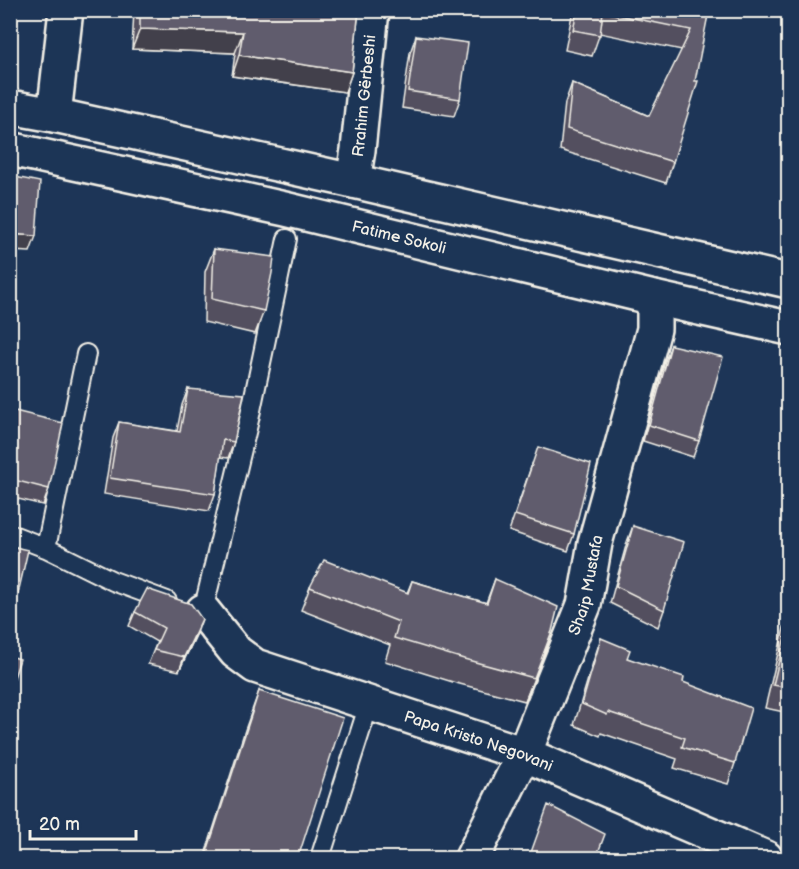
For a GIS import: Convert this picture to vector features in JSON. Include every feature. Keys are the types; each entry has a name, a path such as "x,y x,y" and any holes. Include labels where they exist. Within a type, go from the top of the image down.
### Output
{"street":[{"path":"54,115 66,10"},
{"name":"Rrahim Gërbeshi","path":"353,181 372,10"},
{"path":"10,107 353,181 789,281"},
{"name":"Fatime Sokoli","path":"10,149 285,209 654,298 789,328"},
{"name":"Shaip Mustafa","path":"471,858 524,754 584,605 595,543 654,329 654,298"},
{"name":"Papa Kristo Negovani","path":"203,611 236,652 255,666 524,754 766,858"}],"lane":[{"path":"10,534 46,548 112,580 203,611 249,420 287,239"},
{"path":"46,548 86,354"},
{"path":"320,858 369,704"}],"building":[{"path":"140,10 359,10 352,72 239,55 243,32 140,29"},
{"path":"577,10 709,10 695,81 698,81 673,162 567,129 572,83 649,116 691,30 603,12 600,35 573,30"},
{"path":"416,36 468,43 460,99 408,91"},
{"path":"10,176 40,182 36,236 10,234"},
{"path":"214,249 274,257 264,311 212,299"},
{"path":"671,345 723,357 699,441 649,425"},
{"path":"188,389 244,394 234,442 223,440 215,494 110,478 119,422 180,432"},
{"path":"11,410 63,423 49,489 10,479"},
{"path":"538,447 591,464 574,534 515,515"},
{"path":"633,526 684,542 664,610 616,586"},
{"path":"10,546 28,550 10,628"},
{"path":"324,560 408,593 412,581 487,603 495,579 558,607 552,631 534,678 394,638 399,622 310,587"},
{"path":"147,589 191,604 202,619 184,657 154,650 164,628 135,612"},
{"path":"789,620 789,688 773,685"},
{"path":"601,638 630,650 627,658 684,677 683,682 751,708 735,763 682,747 685,738 608,712 607,715 582,704"},
{"path":"10,656 20,659 10,690"},
{"path":"259,691 343,718 298,858 205,858"},
{"path":"548,805 605,834 596,858 529,858"}]}
